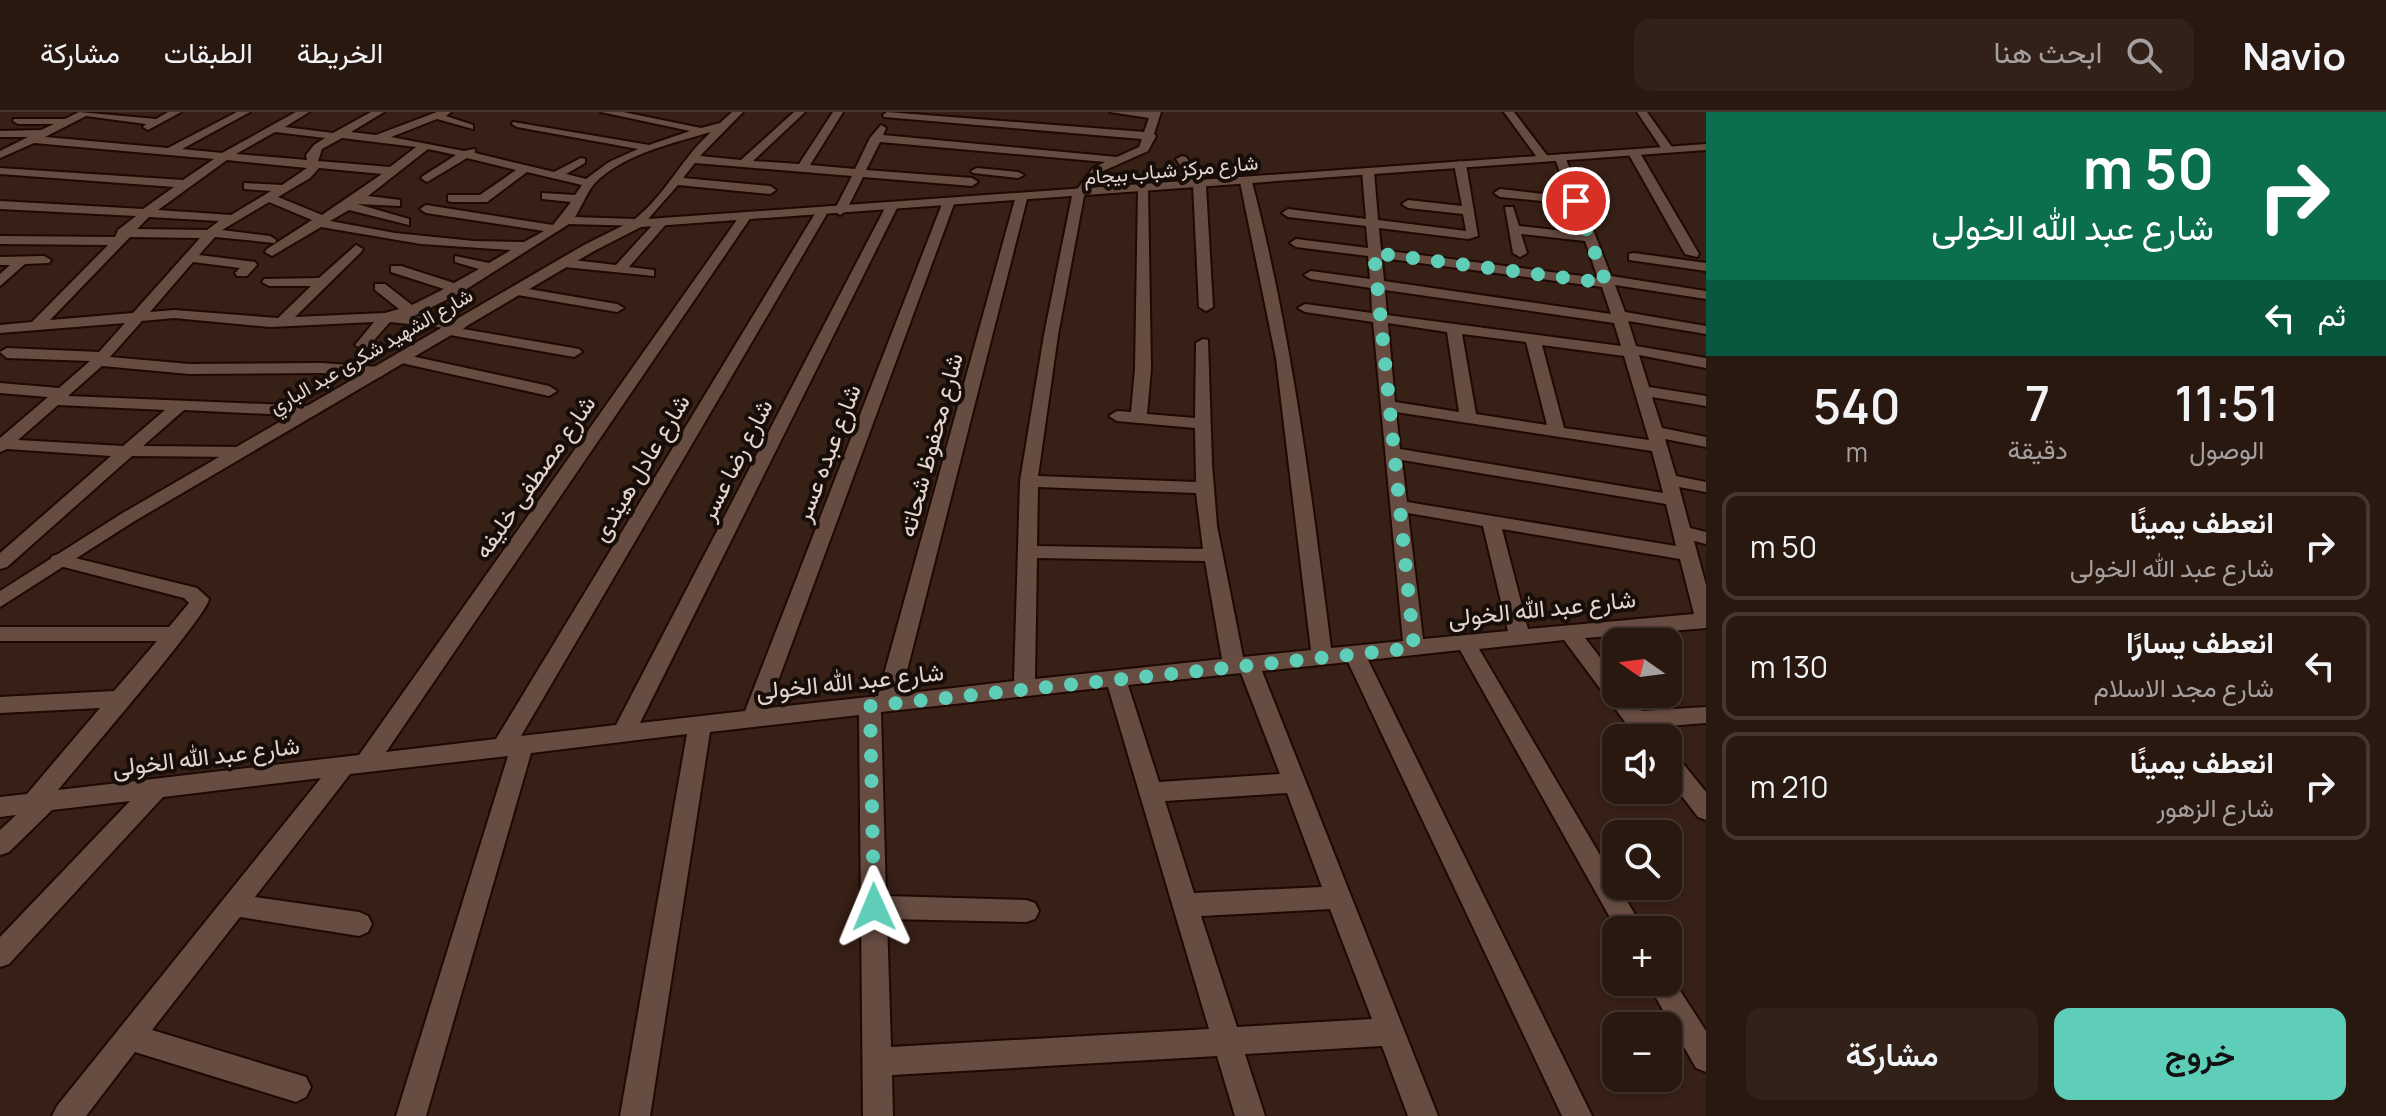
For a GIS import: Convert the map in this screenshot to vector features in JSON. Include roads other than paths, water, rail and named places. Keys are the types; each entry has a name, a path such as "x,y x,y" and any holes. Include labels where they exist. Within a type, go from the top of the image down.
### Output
{"street":[{"path":"34,112 18,121 66,121"},
{"path":"113,146 176,112"},
{"path":"170,151 245,112"},
{"path":"37,325 119,237 146,213 226,155 304,112"},
{"path":"4,439 101,359 208,237 230,218 270,198 310,172 315,151 336,135 379,112"},
{"path":"504,132 537,112"},
{"path":"606,112 700,130"},
{"name":"شارع الشهيد شكرى عبد الباري","path":"0,600 59,560 241,452 638,223 650,213 690,159 738,112"},
{"path":"743,164 800,112"},
{"path":"803,168 838,112"},
{"name":"شارع عبده عسر","path":"753,719 954,204 975,176 1005,112"},
{"path":"1024,689 1029,481 1051,335 1078,196 1090,176 1116,160 1144,149 1151,136 1156,114 1115,112"},
{"path":"1509,112 1551,157 1576,201 1619,317 1642,391 1706,620"},
{"path":"1642,112 1668,150"},
{"path":"0,155 86,113 158,122"},
{"path":"377,139 442,114 469,127"},
{"path":"888,114 1151,136"},
{"name":"شارع عادل هيندى","path":"411,1116 512,748 831,211 858,173 888,114"},
{"path":"517,124 649,148"},
{"path":"249,126 426,145 588,183"},
{"path":"1,329 140,315 191,315 281,323 386,317 411,312 531,246 562,224 588,183 649,148 700,130 722,126"},
{"path":"0,134 43,133"},
{"path":"875,138 1116,160"},
{"path":"31,139 392,171"},
{"path":"58,157 82,143"},
{"path":"0,240 208,237 271,246 351,202 426,145"},
{"path":"427,178 479,146"},
{"name":"شارع مركز شباب بيجام","path":"426,209 562,224 662,222 1078,196 1706,147"},
{"path":"1634,153 1692,254"},
{"path":"510,165 531,154"},
{"path":"690,159 858,173 1018,175"},
{"path":"1182,159 1199,186 1206,307"},
{"path":"555,176 581,161"},
{"path":"1288,213 1468,235 1473,233 1460,164"},
{"name":"شارع مصطفى خليفه","path":"67,1116 233,905 354,766 752,216 781,167"},
{"path":"452,198 483,199 524,169"},
{"path":"0,171 185,184"},
{"path":"1368,171 1387,406 1414,648"},
{"path":"673,181 770,190"},
{"path":"1246,182 1265,250 1288,396 1322,658"},
{"path":"248,186 285,189"},
{"path":"1139,418 1143,369 1144,190"},
{"path":"1500,193 1576,201"},
{"path":"546,196 580,199"},
{"path":"270,198 319,220 380,236 453,246 531,246"},
{"name":"شارع محفوظ شحاته","path":"878,1116 874,907 878,705 1021,199"},
{"path":"351,202 396,203"},
{"path":"351,202 405,222"},
{"path":"1408,204 1469,211"},
{"path":"0,205 230,218"},
{"path":"21,220 42,207"},
{"name":"شارع رضا عسر","path":"623,734 891,208"},
{"path":"70,222 88,209"},
{"path":"1509,210 1520,253"},
{"path":"620,269 662,222"},
{"path":"1514,229 1590,238"},
{"path":"153,247 208,237"},
{"path":"1296,243 1706,295"},
{"path":"281,323 356,249"},
{"path":"1634,257 1706,267"},
{"path":"190,258 250,265 242,273"},
{"path":"460,259 492,268"},
{"path":"0,261 44,260"},
{"path":"0,282 21,261"},
{"path":"564,263 649,273"},
{"path":"396,269 457,289"},
{"path":"1311,275 1706,330"},
{"path":"269,282 344,280"},
{"path":"380,287 411,312"},
{"path":"517,291 617,308"},
{"path":"1305,308 1706,363"},
{"path":"386,317 574,352"},
{"path":"362,345 386,317"},
{"path":"1454,328 1468,418"},
{"path":"1533,339 1557,432"},
{"path":"1203,343 1205,488 1213,555 1242,666 1293,783 1423,1116"},
{"path":"7,353 189,369 321,368 380,372"},
{"path":"402,359 549,391"},
{"path":"0,388 179,406 312,411"},
{"path":"1642,391 1706,401"},
{"path":"0,563 179,406"},
{"path":"1387,406 1557,432 1706,442"},
{"path":"1117,416 1203,424"},
{"path":"4,439 129,450 241,452"},
{"path":"1392,453 1673,500"},
{"path":"1668,480 1706,487"},
{"path":"1029,481 1205,488"},
{"path":"1398,506 1687,554"},
{"path":"1491,522 1520,637"},
{"path":"1682,532 1706,538"},
{"path":"1027,552 1213,555"},
{"path":"0,845 40,802 197,609 199,599 196,595 59,560"},
{"name":"شارع عبد الله الخولى","path":"0,807 878,705 1568,631 1706,620"},
{"path":"1568,631 1639,724"},
{"path":"0,634 177,634"},
{"path":"1465,642 1623,916"},
{"path":"1355,654 1577,1116"},
{"path":"1116,679 1250,1116"},
{"path":"0,705 122,699"},
{"path":"1666,724 1706,715"},
{"path":"635,1116 700,725"},
{"path":"1682,778 1703,803"},
{"path":"1151,792 1293,783"},
{"path":"0,955 156,789"},
{"path":"1186,905 1338,897"},
{"path":"233,905 359,924"},
{"path":"874,907 1026,911"},
{"path":"1674,996 1694,1018 1706,1058"},
{"path":"877,1062 1390,1032"},
{"path":"129,1037 296,1087"}]}
